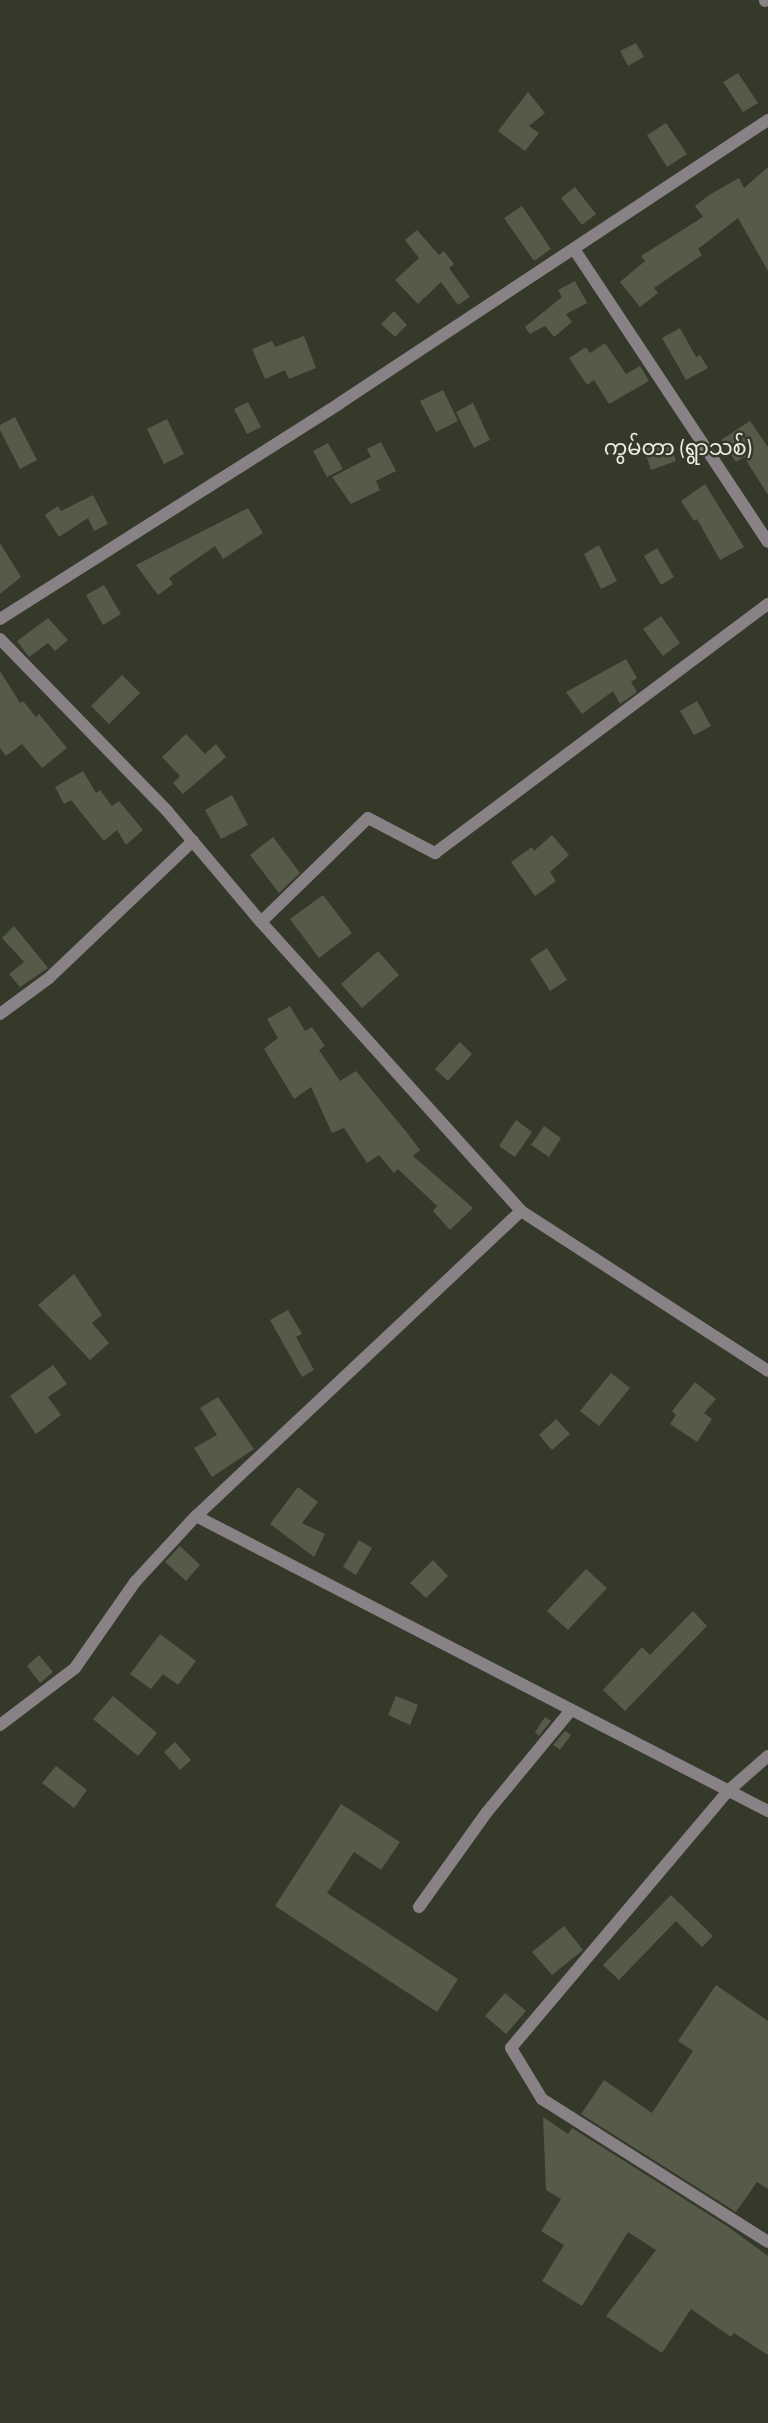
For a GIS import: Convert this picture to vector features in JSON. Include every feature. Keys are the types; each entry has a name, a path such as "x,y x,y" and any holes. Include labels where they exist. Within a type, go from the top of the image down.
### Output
{"street":[{"path":"0,619 574,249 768,120"},
{"path":"574,249 768,542"},
{"path":"261,922 368,818 435,853 768,604"},
{"path":"0,639 193,841 261,922 521,1211 768,1371"},
{"path":"0,1014 50,978 193,841"},
{"path":"0,1725 75,1668 135,1582 196,1516 521,1211"},
{"path":"196,1516 768,1811"},
{"path":"419,1907 487,1812 571,1710"},
{"path":"768,1756 728,1791 511,2048 542,2099 768,2242"}],"building":[{"path":"636,43 644,57 628,66 620,51"},
{"path":"738,73 758,103 743,112 723,82"},
{"path":"528,92 545,113 529,126 539,133 525,151 498,131"},
{"path":"666,123 687,154 667,167 647,135"},
{"path":"768,167 768,271 738,218 698,249 702,255 654,288 658,293 640,307 620,282 645,261 641,256 703,217 695,206 709,195 739,178 744,188"},
{"path":"575,187 596,214 582,225 561,198"},
{"path":"522,206 551,249 534,261 504,218"},
{"path":"417,230 439,255 444,251 454,264 449,268 470,297 458,305 441,282 418,304 395,280 419,258 405,240"},
{"path":"575,281 587,303 566,314 572,322 554,337 545,326 530,334 525,327 562,297 558,290"},
{"path":"394,311 407,325 395,337 381,324"},
{"path":"680,328 696,357 700,355 708,368 686,380 662,338"},
{"path":"304,336 316,368 289,379 285,370 265,379 252,349 272,341 275,347"},
{"path":"605,343 626,374 640,366 649,381 609,404 594,380 587,385 569,358 586,347 590,353"},
{"path":"443,390 458,421 436,432 420,401"},
{"path":"248,402 261,427 247,434 234,409"},
{"path":"473,403 490,440 474,448 456,412"},
{"path":"15,417 37,460 20,469 0,430 0,425"},
{"path":"167,419 184,454 164,464 147,429"},
{"path":"750,421 768,447 768,495 744,457 736,462 721,440"},
{"path":"669,440 676,461 651,470 644,449"},
{"path":"381,442 396,471 376,481 380,490 351,504 332,477 371,457 367,449"},
{"path":"328,443 343,469 327,477 313,451"},
{"path":"705,484 744,547 720,560 697,519 694,521 681,501"},
{"path":"93,495 108,524 94,531 88,518 59,537 45,515 58,506 61,511"},
{"path":"248,508 263,533 223,559 215,546 169,578 173,584 158,595 136,565"},
{"path":"0,543 21,577 0,594"},
{"path":"599,545 617,581 601,589 584,554"},
{"path":"657,548 674,577 661,585 644,556"},
{"path":"104,585 121,614 103,625 86,595"},
{"path":"661,616 680,643 663,656 643,629"},
{"path":"48,618 68,640 55,651 48,643 29,657 17,641"},
{"path":"626,659 637,678 631,682 637,692 620,704 613,691 582,714 566,692"},
{"path":"0,671 20,703 23,701 36,717 39,714 67,748 42,768 22,744 6,756 0,748"},
{"path":"122,675 140,693 109,724 91,706"},
{"path":"697,701 711,726 694,735 680,711"},
{"path":"186,734 205,754 216,744 226,757 183,794 173,783 180,776 162,757"},
{"path":"83,771 96,793 100,790 112,806 119,801 143,830 126,845 117,830 104,841 71,800 64,804 55,787"},
{"path":"232,795 248,825 221,839 205,810"},
{"path":"552,835 569,855 550,872 556,881 535,896 511,862 532,847 534,851"},
{"path":"273,837 300,873 279,893 250,855"},
{"path":"323,895 352,933 319,958 290,919"},
{"path":"14,926 48,968 20,987 9,974 24,962 2,938"},
{"path":"547,948 567,980 550,991 530,959"},
{"path":"378,951 399,975 362,1008 341,984"},
{"path":"290,1006 305,1031 312,1027 325,1046 319,1050 340,1081 356,1071 420,1150 413,1156 473,1208 450,1230 433,1211 437,1206 398,1169 394,1173 379,1155 367,1163 344,1128 332,1133 311,1087 294,1099 264,1049 278,1038 267,1019"},
{"path":"460,1042 472,1054 448,1081 435,1069"},
{"path":"516,1120 532,1132 515,1157 499,1146"},
{"path":"544,1126 561,1138 549,1157 531,1145"},
{"path":"74,1274 102,1315 92,1323 109,1343 90,1360 38,1305"},
{"path":"288,1310 302,1334 296,1337 314,1370 302,1377 270,1320"},
{"path":"53,1365 67,1384 48,1397 61,1415 36,1434 10,1396"},
{"path":"611,1373 630,1388 599,1426 580,1411"},
{"path":"695,1382 716,1399 704,1413 712,1419 697,1442 670,1424 676,1415 672,1411"},
{"path":"218,1397 254,1449 212,1477 194,1448 217,1435 200,1408"},
{"path":"556,1419 570,1434 552,1450 539,1435"},
{"path":"298,1487 318,1502 302,1523 325,1534 314,1557 270,1524"},
{"path":"359,1540 372,1548 356,1575 343,1567"},
{"path":"180,1546 200,1565 186,1581 165,1562"},
{"path":"433,1560 448,1576 426,1598 410,1583"},
{"path":"586,1569 607,1588 568,1630 547,1611"},
{"path":"693,1611 707,1626 625,1711 603,1690 642,1647 650,1655"},
{"path":"160,1634 196,1661 178,1685 163,1674 151,1689 130,1674"},
{"path":"39,1655 53,1672 40,1683 27,1666"},
{"path":"113,1696 157,1733 138,1756 93,1719"},
{"path":"396,1696 418,1705 410,1725 388,1715"},
{"path":"545,1717 551,1721 539,1736 535,1732"},
{"path":"565,1731 571,1735 560,1750 553,1745"},
{"path":"175,1742 191,1760 180,1770 164,1752"},
{"path":"56,1766 87,1790 74,1808 42,1783"},
{"path":"341,1804 400,1842 381,1870 354,1852 327,1893 458,1979 437,2012 275,1906"},
{"path":"671,1895 713,1936 702,1947 676,1921 619,1980 603,1965"},
{"path":"564,1926 583,1950 552,1975 532,1952"},
{"path":"716,1985 768,2021 768,2189 757,2182 736,2212 581,2114 604,2080 652,2113 693,2051 678,2041"},
{"path":"505,1993 526,2011 506,2034 485,2016"},
{"path":"543,2117 568,2134 572,2128 727,2226 768,2256 768,2355 734,2333 731,2337 691,2309 662,2353 606,2316 656,2250 628,2232 582,2306 542,2281 564,2245 541,2231 561,2199 546,2190"}],"district":[{"name":"ကွမ်တာ (ရွာသစ်)","path":"678,447"}]}
